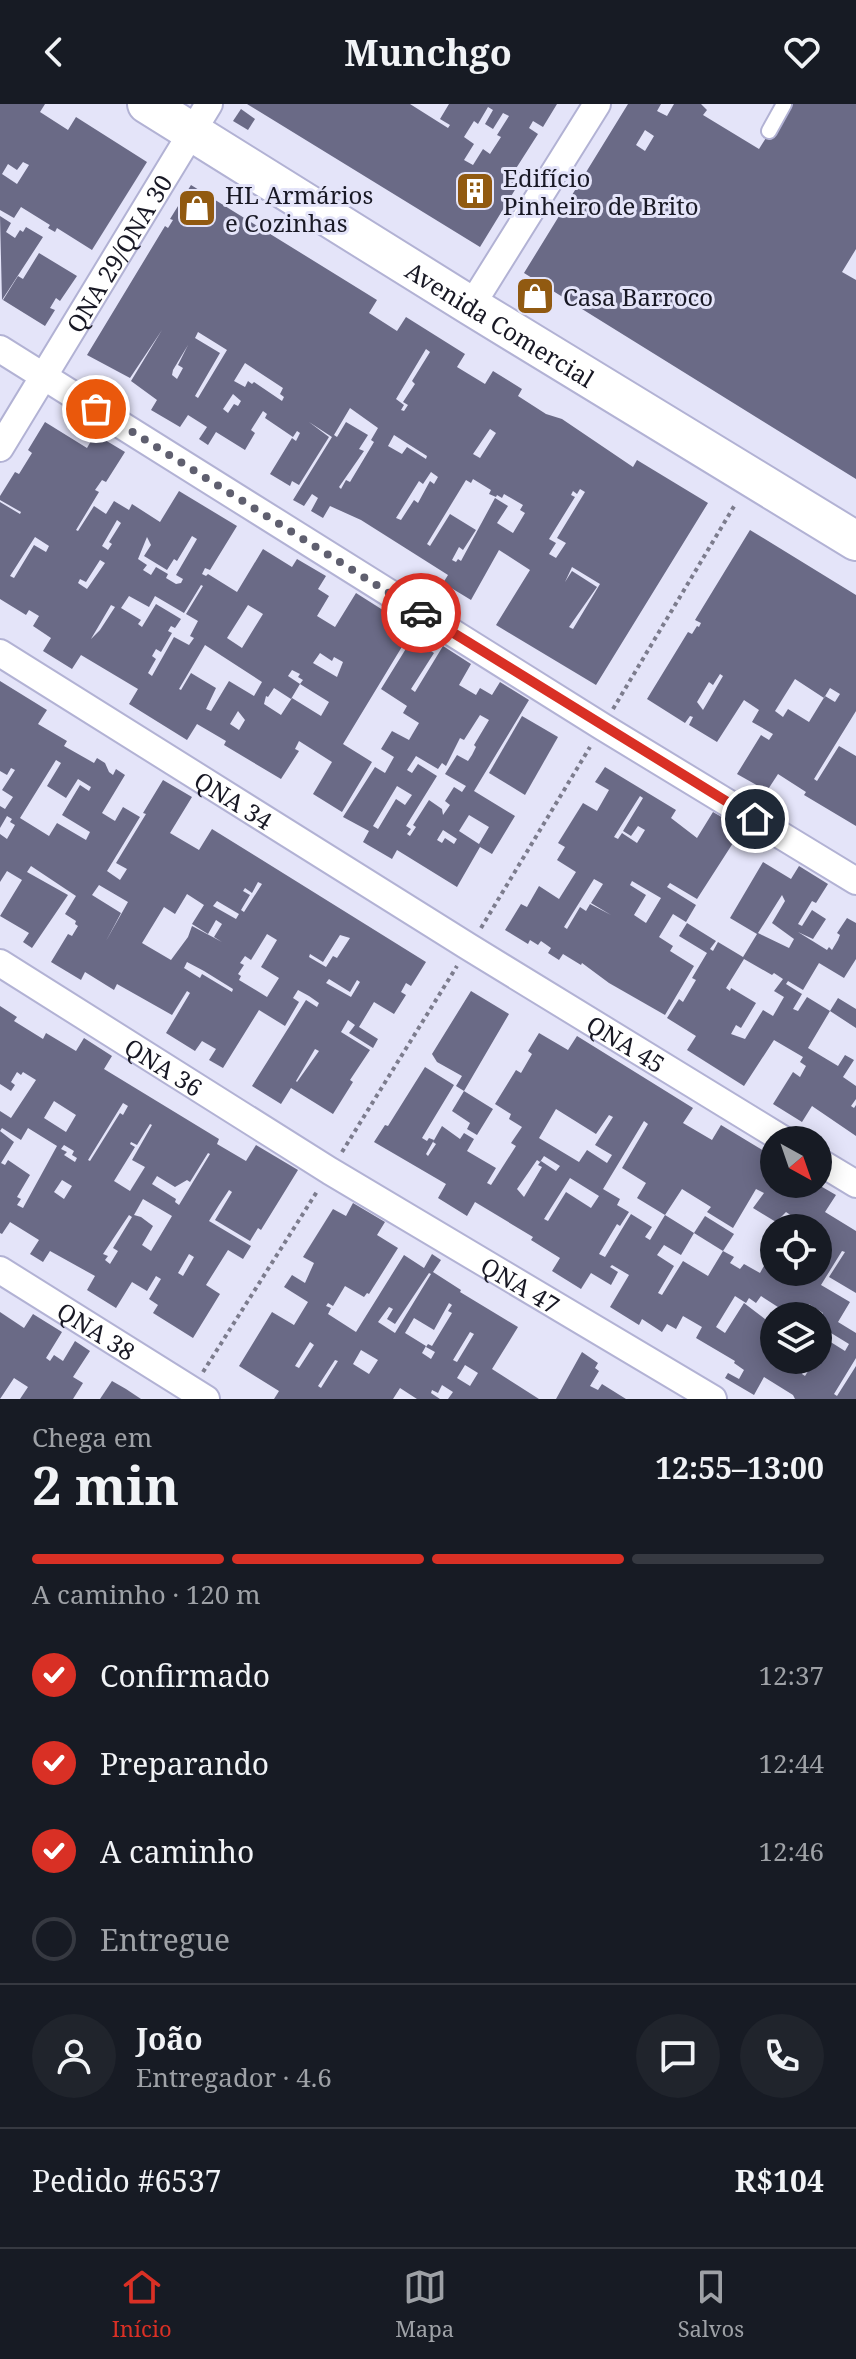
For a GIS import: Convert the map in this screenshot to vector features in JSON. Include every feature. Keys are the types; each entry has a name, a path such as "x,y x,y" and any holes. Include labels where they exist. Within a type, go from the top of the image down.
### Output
{"main road":[{"name":"Avenida Comercial","path":"147,104 200,118 471,306 856,541"}],"street":[{"path":"471,306 597,104"},
{"name":"QNA 29/QNA 30","path":"0,448 200,118"},
{"path":"0,349 603,727 856,881"},
{"name":"QNA 34","path":"0,653 469,947"},
{"name":"QNA 45","path":"469,947 761,1126"},
{"name":"QNA 36","path":"0,963 330,1171"},
{"path":"832,1169 856,1184"},
{"name":"QNA 47","path":"330,1171 713,1399"},
{"name":"QNA 38","path":"0,1270 199,1395"}],"lane":[{"path":"769,131 784,104"}],"path":[{"path":"199,1395 330,1171 603,727 751,477"}],"building":[{"path":"0,104 45,104 40,112 68,130 76,117 147,162 92,250 57,228 55,232 48,228 50,225 21,207 14,218 0,210","holes":["23,162 29,165 17,184 2,174 8,164 17,170"]},
{"path":"247,104 410,104 448,128 450,125 440,119 449,104 557,104 543,127 533,121 529,128 538,134 515,170 524,175 480,247","holes":["488,107 493,110 485,124 493,129 503,113 509,116 490,154 483,149 473,165 464,160 474,144 464,137 474,121 478,124"]},
{"path":"628,104 661,104 657,111 667,116 674,104 701,104 707,110 703,115 759,149 787,104 856,104 856,249 842,272 856,280 856,479 524,273","holes":["645,130 654,136 645,151 636,145"]},
{"path":"241,109 255,119 248,130 233,121"},
{"path":"191,185 377,300 369,313 397,331 406,317 465,354 457,367 485,384 493,371 522,389 518,396 546,414 562,419 633,467 637,460 708,503 596,685 496,625 530,570 499,550 471,600 443,583 448,575 361,520 330,506 323,518 311,511 318,498 312,494 304,506 293,500 332,437 309,422 329,437 299,485 292,481 290,486 270,474 292,438 296,441 300,433 297,431 293,437 265,418 267,414 263,411 251,430 255,433 245,450 216,432 208,445 199,439 207,427 188,415 180,427 151,410 157,400 131,381 162,330 130,378 87,355 165,226 168,228 173,220 170,219","holes":["198,332 227,350 198,398 195,396 220,353 195,338","188,345 178,365 183,368 177,379 172,375 173,370","426,349 430,352 412,381 415,384 403,402 408,405 404,411 401,410 404,405 396,399","245,363 283,388 280,394 284,397 282,401 248,381 245,387 234,381","233,394 241,401 238,406 234,404 228,413 223,409","350,408 378,428 371,440 374,442 350,482 346,480 341,489 339,487 364,451 359,449 368,435 346,422 337,437 334,435","490,429 496,433 480,458 473,454","394,435 427,456 426,459 407,447 402,454 388,446","431,472 438,477 434,484 430,481 418,503 414,500 401,520 396,518 419,481 423,484","473,479 491,490 489,494 496,497 502,498 504,494 523,505 520,510 525,513 513,533 497,523 508,506 495,498 461,561 458,559 456,562 452,560 459,547 463,550 476,530 450,514 430,546 427,544 466,480 471,483","580,489 585,492 557,538 566,543 556,558 549,554 556,543 549,539 575,497 571,495 573,491 577,494","572,567 600,584 573,629 569,627 597,587 572,571 565,582"]},
{"path":"0,216 11,223 6,232 15,238 26,227 43,237 2,300"},
{"path":"39,253 77,276 60,301 56,298 50,308 55,310 45,326 3,300 18,276 23,279"},
{"path":"45,422 87,448 95,434 125,452 106,482 102,480 95,490 99,492 78,531 94,506 106,514 114,501 129,510 132,504 160,522 179,491 237,526 210,570 205,568 202,574 208,574 237,592 263,549 292,567 297,559 326,576 318,589 329,596 317,616 335,627 356,593 427,638 423,646 434,653 411,689 415,692 443,646 471,664 459,685 476,695 480,688 492,695 500,682 529,700 474,791 515,816 492,854 480,847 457,887 397,850 392,859 363,842 369,831 343,817 375,767 385,773 394,757 381,749 392,731 409,740 419,723 403,713 407,706 381,689 407,647 403,645 343,744 372,762 342,812 313,794 332,762 299,741 295,749 299,751 281,779 224,745 226,741 197,724 187,740 129,704 138,689 81,655 72,669 43,651 51,638 33,626 39,616 29,610 26,615 0,599 0,502 21,512 0,500 0,496 32,453 28,450","holes":["117,520 121,523 109,542 112,544 108,550 102,546","192,536 197,539 176,575 183,579 176,584 166,578 168,574 156,567 151,575 143,570 147,565 138,559 147,537 151,545 144,556 167,570 174,559 177,561","35,537 49,546 46,552 34,545 14,578 10,576","100,560 105,563 87,589 78,583 80,579 86,582","203,586 186,614 198,621 190,636 194,638 189,645 174,637 152,676 148,673 156,659 152,656 156,649 161,652 172,633 168,631 171,626 175,628 181,619 156,604 142,627 138,624 141,620 121,608 129,596 149,607 155,596 184,613","111,605 115,607 100,630 91,639","248,605 263,614 242,648 227,638","205,645 262,682 254,696 229,681 211,711 206,709 216,688 191,673 179,689","320,653 332,661 334,657 343,662 337,677 313,663","292,670 300,674 298,677 303,680 300,684 288,676","300,684 329,702 321,716 292,698 281,715 264,704 266,696 274,688 291,699","238,711 245,720 239,730 230,724","480,715 489,720 468,761 457,755 445,774 466,786 462,792 454,787 445,801 450,805 443,815 442,809 429,800 413,825 416,827 410,836 407,834 411,829 406,826 437,776 418,764 412,773 407,770 416,756 438,769 442,763 446,766 460,738 464,740","397,786 412,795 405,805 396,799 378,829 373,826","469,815 489,827 479,844 459,831","443,830 457,839 454,844 445,838 442,843 437,840"]},
{"path":"750,530 856,595 856,711 814,779 817,781 839,746 856,756 856,826 804,795 806,792 778,774 767,791 737,774 761,735 769,740 773,734 752,722 759,710 744,700 717,742 689,725 693,717 690,716 685,723 647,699 688,632 692,634 701,623 695,620","holes":["720,674 723,676 703,710 697,702 709,682 713,685","795,679 824,698 809,722 788,709 783,717 775,711","830,688 840,694 835,702 825,696"]},
{"path":"0,681 47,710 38,724 67,741 64,746 94,763 97,758 113,775 116,769 125,775 102,813 115,821 123,807 140,817 107,871 120,880 127,869 116,863 163,780 192,797 170,833 199,850 212,829 426,962 411,986 406,983 401,992 406,995 394,1014 374,1002 359,1027 378,1039 373,1048 349,1033 355,1025 348,1020 341,1032 370,1050 333,1114 291,1088 281,1104 252,1086 306,1000 317,1007 319,1003 309,996 298,990 293,998 299,1002 285,1026 259,1010 223,1068 209,1060 216,1049 202,1041 195,1051 166,1033 190,993 187,991 172,1015 117,984 114,990 85,972 81,980 51,962 68,934 72,936 78,926 65,914 76,896 31,866 27,872 68,895 32,948 23,942 29,933 0,916 22,880 7,871 0,882 0,834 7,839 15,825 7,816 0,828 0,806 5,809 13,797 2,790 15,770 11,768 7,775 0,771","holes":["56,760 61,763 47,786 66,798 78,779 91,787 89,791 80,785 62,815 90,832 86,840 57,823 49,836 20,818","258,882 262,884 244,912 241,910 250,895 243,891 245,888 252,893","99,885 128,902 106,941 121,913 92,895","187,894 204,905 192,924 208,934 216,920 222,924 214,937 222,942 192,926 171,960 142,943 164,907 175,914","217,901 239,914 236,919 213,906","267,934 277,940 261,967 279,978 267,997 239,980 241,976 238,974 244,965 240,963 245,956 251,960","340,935 350,938 337,958 333,956 326,967 309,957 310,954 323,962","187,962 233,989 232,992 202,974 200,978 184,968","329,979 350,992 357,980 360,982 351,997 326,983","315,1049 319,1051 297,1082"]},
{"path":"522,716 558,737 525,795 489,773"},
{"path":"605,767 676,810 671,818 697,838 713,812 742,829 697,899 670,883 667,887 696,905 686,922 673,914 659,937 673,946 670,951 694,966 665,1015 609,983 582,963 563,954 559,960 548,953 551,948 541,941 538,945 530,940 528,944 505,930 521,904 527,907 539,886 559,899 576,872 557,860 565,847 558,843 583,803 597,811 609,790 595,782","holes":["640,796 643,798 623,831 631,836 638,826 645,830 637,843 622,833 618,839 614,837","594,879 603,884 591,903 611,915 590,904 586,911 580,907 567,929 564,927","632,881 661,898 646,923 634,915 646,895 630,885"]},
{"path":"763,862 791,879 799,866 828,884 816,903 812,901 798,924 802,926 812,910 826,919 813,939 798,932 832,950 840,935 837,933 847,918 856,923 856,959 844,978 819,963 803,990 788,981 786,984 802,994 793,1009 798,1011 807,997 830,1011 808,1048 838,1066 845,1055 854,1060 843,1077 856,1086 856,1099 851,1106 854,1108 856,1105 856,1136 812,1106 802,1122 773,1104 793,1072 800,1077 806,1066 800,1062 803,1057 774,1040 744,1086 687,1050 696,1036 667,1018 679,999 683,1002 696,980 692,978 707,953 679,936 687,923 716,941 710,949 713,951 718,942 743,957 757,934 730,918","holes":["782,895 785,901 772,923 794,939 789,948 758,933","744,959 783,979 774,991 784,997 773,1016 763,1010 745,1039 731,1034 736,1025 741,1028 756,1003 726,988"]},
{"path":"471,991 509,1014 464,1091 456,1086 462,1076 437,1062 432,1054"},
{"path":"838,998 856,1009 856,1028 830,1011"},
{"path":"0,1006 17,1017 14,1021 43,1039 46,1033 76,1051 84,1038 112,1056 104,1069 219,1139 217,1144 246,1161 256,1145 298,1170 261,1230 258,1228 250,1241 215,1220 232,1192 229,1190 209,1221 251,1246 243,1259 228,1250 206,1285 220,1294 193,1338 153,1313 158,1305 149,1299 161,1279 156,1276 147,1291 132,1282 116,1308 87,1290 95,1276 50,1251 43,1262 30,1254 39,1240 10,1222 0,1233 0,1131 0,1111 11,1118 36,1080 17,1072 11,1082 15,1085 11,1091 0,1084","holes":["54,1101 76,1115 66,1132 44,1118","123,1103 128,1106 123,1115 120,1113 90,1161","152,1125 132,1160 145,1167 130,1191 114,1181 135,1147 130,1144 137,1145","2,1128 21,1140 28,1128 57,1146 23,1208 17,1205 21,1199 17,1197 30,1175 8,1160 5,1165 1,1163 14,1142 0,1131","64,1145 74,1151 75,1162 64,1155 67,1152 61,1149","210,1154 179,1205 176,1199 152,1184 157,1176 175,1187 187,1180 190,1182","62,1180 72,1186 64,1199 54,1192","143,1199 172,1216 151,1251 142,1245 153,1226 134,1215","129,1215 132,1217 113,1248 118,1251 110,1264 105,1260 108,1256 103,1254","189,1254 194,1257 183,1276 178,1273"]},
{"path":"539,1033 568,1050 577,1036 693,1108 683,1123 712,1140 721,1125 760,1149 760,1191 756,1189 733,1228 707,1212 711,1207 682,1189 665,1215 694,1233 681,1255 664,1245 657,1255 674,1266 658,1293 662,1295 683,1261 708,1276 723,1251 734,1257 730,1263 740,1269 744,1264 760,1273 760,1286 823,1286 850,1302 838,1322 856,1333 856,1358 834,1394 837,1396 856,1366 856,1399 795,1399 764,1377 754,1395 725,1378 728,1373 739,1379 744,1370 735,1361 696,1338 702,1327 683,1316 676,1329 667,1324 662,1332 642,1319 639,1325 610,1307 629,1275 612,1265 610,1267 618,1272 611,1285 591,1273 581,1289 552,1271 560,1258 531,1240 533,1237 475,1202 467,1216 438,1198 446,1184 374,1142 385,1125 388,1126 425,1067 454,1085 422,1138 434,1140 426,1154 428,1156 436,1144 433,1142 442,1126 460,1139 464,1133 474,1139 467,1151 496,1168 487,1183 491,1185 516,1146 511,1143 522,1127 509,1119 511,1114 495,1104 516,1070 521,1073 532,1054 528,1051","holes":["556,1109 596,1134 609,1115 613,1117 595,1145 612,1155 607,1163 587,1150 579,1162 539,1138","644,1121 648,1124 622,1168 646,1183 637,1198 665,1215 650,1240 645,1237 652,1227 631,1214 605,1257 599,1254 617,1224 620,1226 629,1212 617,1205 620,1199 603,1189","544,1156 560,1166 556,1171 541,1161 538,1165 542,1167 524,1197 517,1189 537,1160 540,1162","570,1178 599,1196 591,1208 566,1192 548,1221 544,1219"]},
{"path":"464,1091 493,1109 477,1135 467,1129 470,1123 452,1111"},
{"path":"832,1193 836,1195 825,1212 828,1214 763,1214 753,1208 760,1198 832,1198"},
{"path":"353,1203 385,1222 377,1235 398,1248 369,1294 364,1297 345,1286 333,1306 328,1303 326,1306 331,1308 328,1314 356,1332 404,1255 424,1268 432,1254 441,1260 433,1272 518,1327 492,1369 539,1399 448,1399 453,1392 442,1385 438,1393 432,1390 431,1393 440,1399 417,1399 400,1388 393,1399 274,1399 279,1391 239,1366 272,1312 294,1325 308,1302 284,1287 292,1275 305,1283 314,1263 303,1257 333,1209 346,1216","holes":["429,1273 431,1274 395,1333 378,1322 389,1307 393,1309 387,1319 395,1324","449,1303 452,1305 448,1311 452,1313 432,1346 428,1344 426,1347 435,1352 431,1359 422,1353 426,1346 405,1333 414,1318 434,1330","470,1332 474,1334 457,1362 453,1360","310,1342 314,1345 299,1368 295,1366","361,1350 378,1360 369,1374 353,1364","335,1360 338,1361 321,1388 318,1386","465,1365 478,1373 470,1386 457,1378"]},
{"path":"705,1216 734,1234 723,1251 694,1233"},
{"path":"832,1216 856,1231 856,1293 832,1279 832,1272 845,1252 842,1251 832,1267"},
{"path":"0,1312 24,1328 33,1314 62,1332 46,1358 50,1361 54,1355 63,1361 75,1341 90,1351 73,1377 83,1383 73,1399 20,1399 28,1387 14,1378 0,1399"},
{"path":"582,1352 598,1363 595,1368 599,1371 590,1386 598,1390 602,1384 626,1399 556,1399"},
{"path":"112,1381 126,1389 141,1399 100,1399"}],"way so far":[{"path":"96,409 421,613"}],"place":[{"name":"Edifício Pinheiro de Brito","path":"475,191"},
{"name":"HL Armários e Cozinhas","path":"197,208"},
{"name":"Casa Barroco","path":"535,296"}],"route":[{"path":"421,613 755,819"}]}
